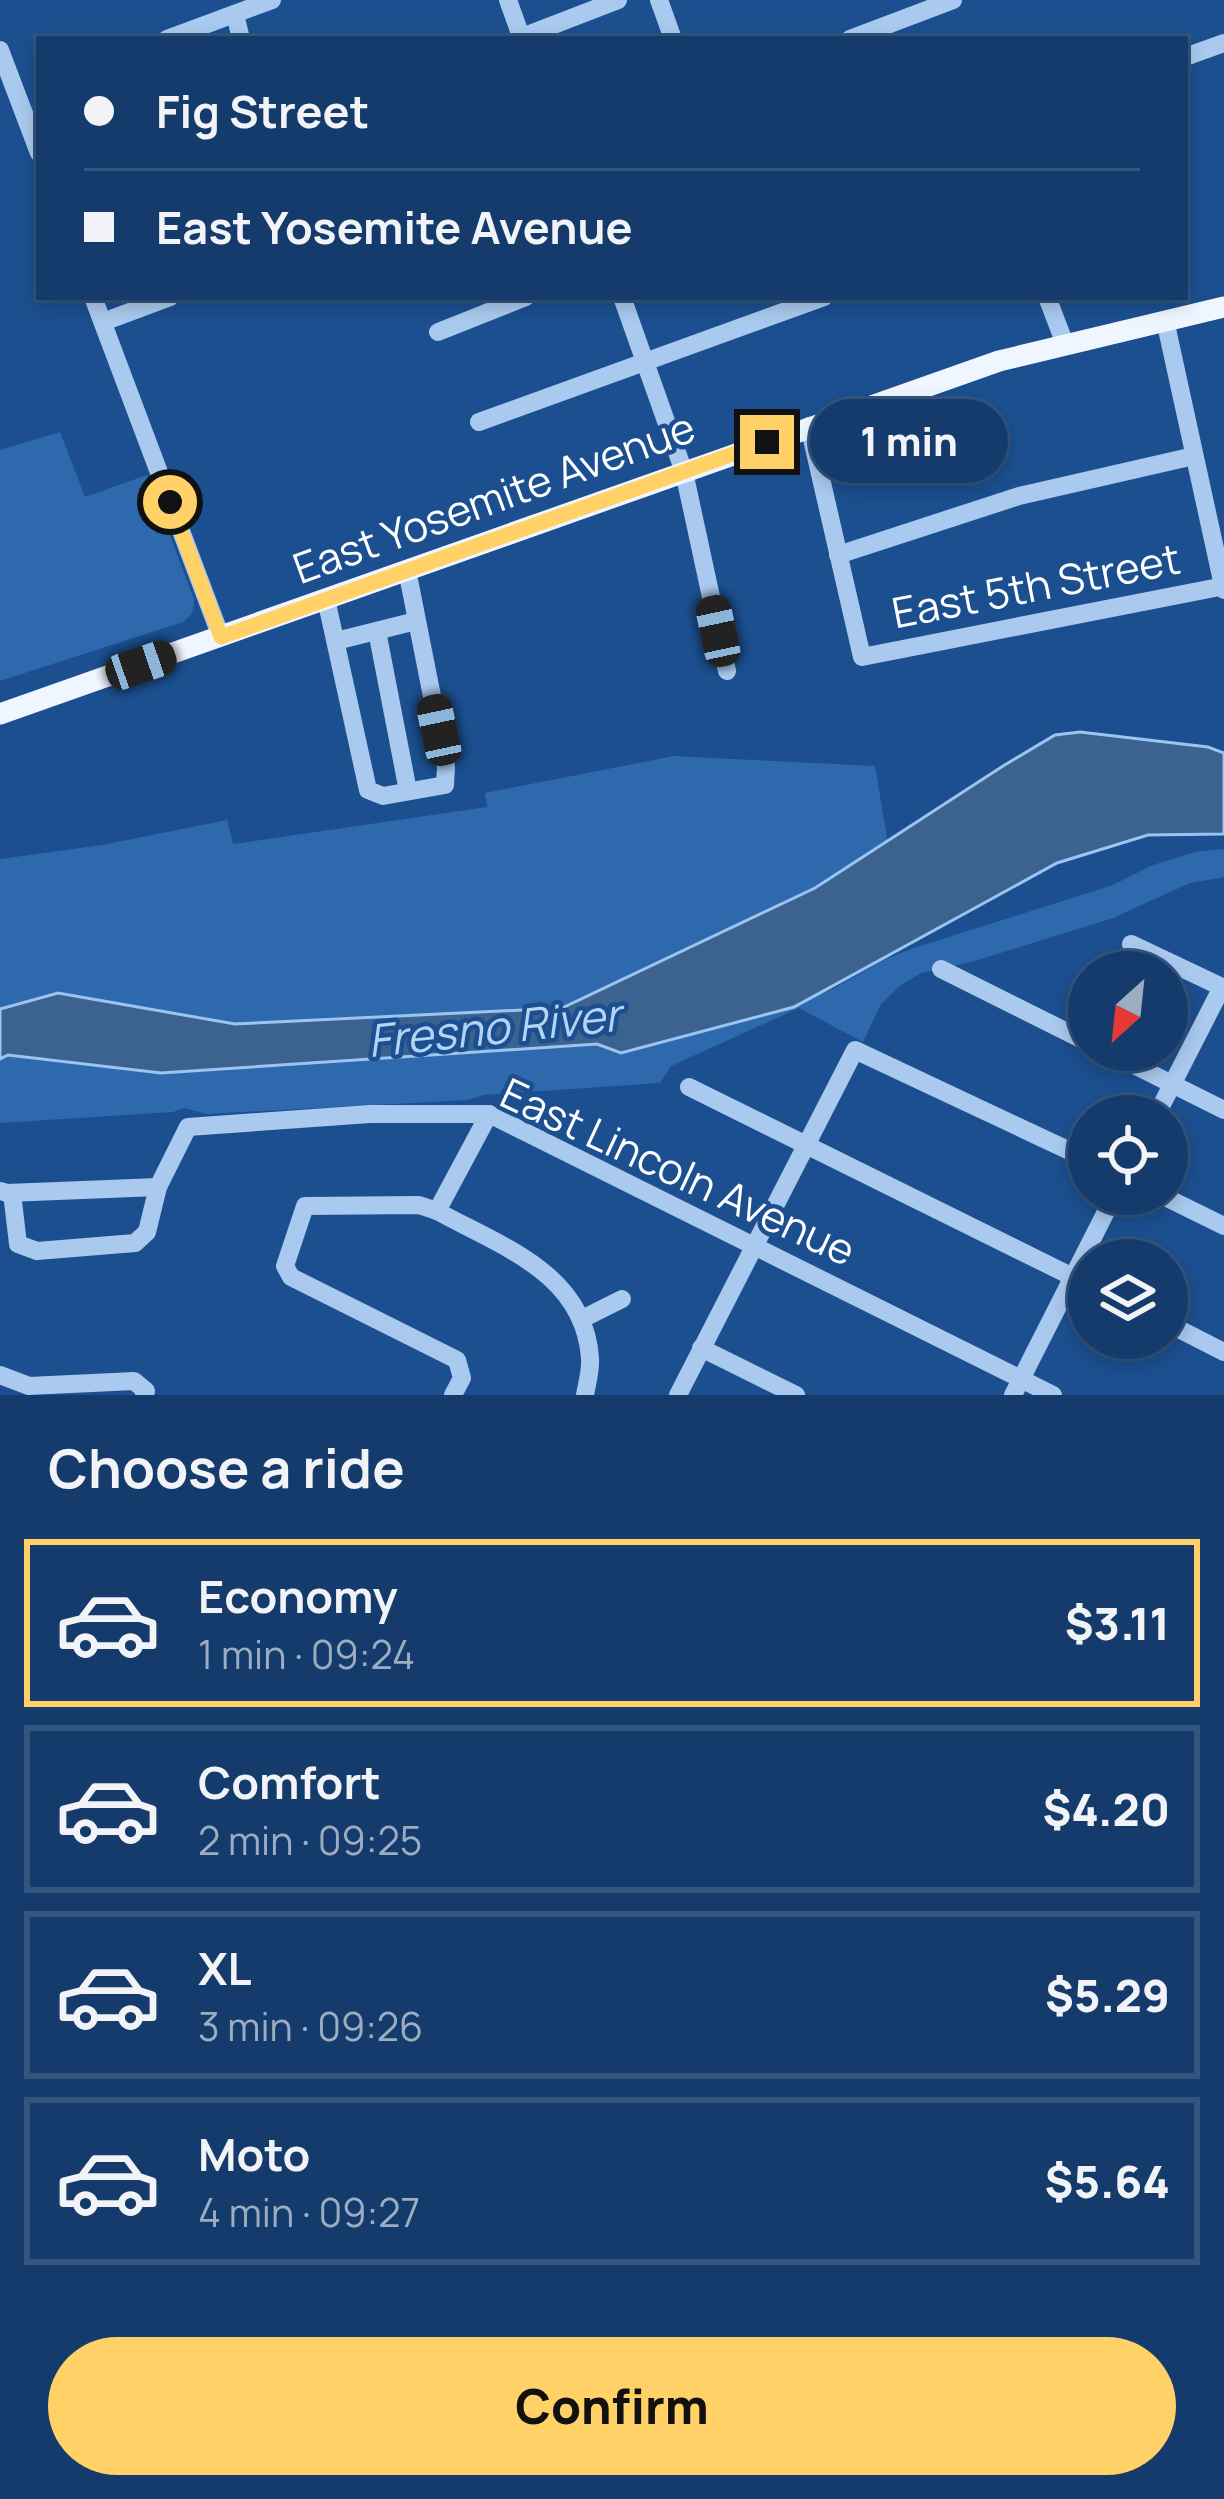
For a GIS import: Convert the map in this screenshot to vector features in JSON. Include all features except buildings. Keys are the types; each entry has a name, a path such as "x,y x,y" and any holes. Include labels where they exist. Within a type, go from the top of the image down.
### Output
{"main road":[{"name":"East Yosemite Avenue","path":"0,714 999,361 1224,307"}],"street":[{"path":"175,36 272,0"},
{"path":"508,0 519,36"},
{"path":"525,36 618,0"},
{"path":"659,0 672,36"},
{"path":"858,36 953,0"},
{"path":"235,14 240,36"},
{"path":"1188,56 1224,44"},
{"path":"0,50 36,144"},
{"path":"17,94 36,87"},
{"path":"94,300 221,637"},
{"path":"103,322 162,300"},
{"path":"438,332 518,300"},
{"path":"623,300 684,472 727,671"},
{"path":"479,422 816,300"},
{"path":"1048,300 1065,344"},
{"path":"1165,320 1224,587"},
{"path":"809,426 838,555 1018,496 1194,456"},
{"name":"East 5th Street","path":"838,555 862,657 1224,587"},
{"path":"326,599 368,790 383,796 445,785 446,767 407,570"},
{"path":"336,641 416,621"},
{"path":"377,631 408,791"},
{"path":"1131,944 1223,988 1168,1095"},
{"path":"941,969 1068,1032"},
{"path":"678,1395 854,1050 1068,1150"},
{"path":"1145,1071 1224,1110"},
{"path":"688,1087 1068,1275"},
{"name":"East Lincoln Avenue","path":"158,1187 188,1127 370,1114 489,1114 754,1245 1017,1387 1053,1395"},
{"path":"437,1211 489,1114"},
{"path":"158,1187 147,1232 135,1243 37,1251 19,1244 6,1192 158,1187"},
{"path":"453,1395 462,1378 457,1360 291,1277 285,1266 305,1206 419,1205 539,1267 564,1289 582,1319 591,1361 585,1395"},
{"path":"1188,1208 1224,1226"},
{"path":"582,1319 622,1300"},
{"path":"1017,1387 1068,1303"},
{"path":"1188,1334 1224,1352"},
{"path":"701,1348 796,1395"},
{"path":"0,1375 29,1386 134,1381 146,1391 144,1395"}],"shaded area":[{"path":"60,432 85,497 147,475 194,599 193,610 183,622 0,681 0,450"},
{"path":"674,756 875,766 904,939 822,995 911,949 1113,885 1153,865 1195,852 1224,849 1224,877 1190,883 1113,918 921,973 881,1004 863,1042 799,1008 671,1066 660,1083 483,1095 468,1100 207,1114 184,1108 0,1123 0,859 227,820 233,844 487,807 485,793"}],"water":[{"name":"Fresno River","path":"1080,732 1208,747 1224,753 1224,834 1148,835 1057,863 794,1007 621,1053 597,1044 161,1073 8,1055 0,1059 0,1009 58,993 235,1024 562,1008 815,888 1055,735"}],"route":[{"path":"170,502 221,637 767,442"}]}
